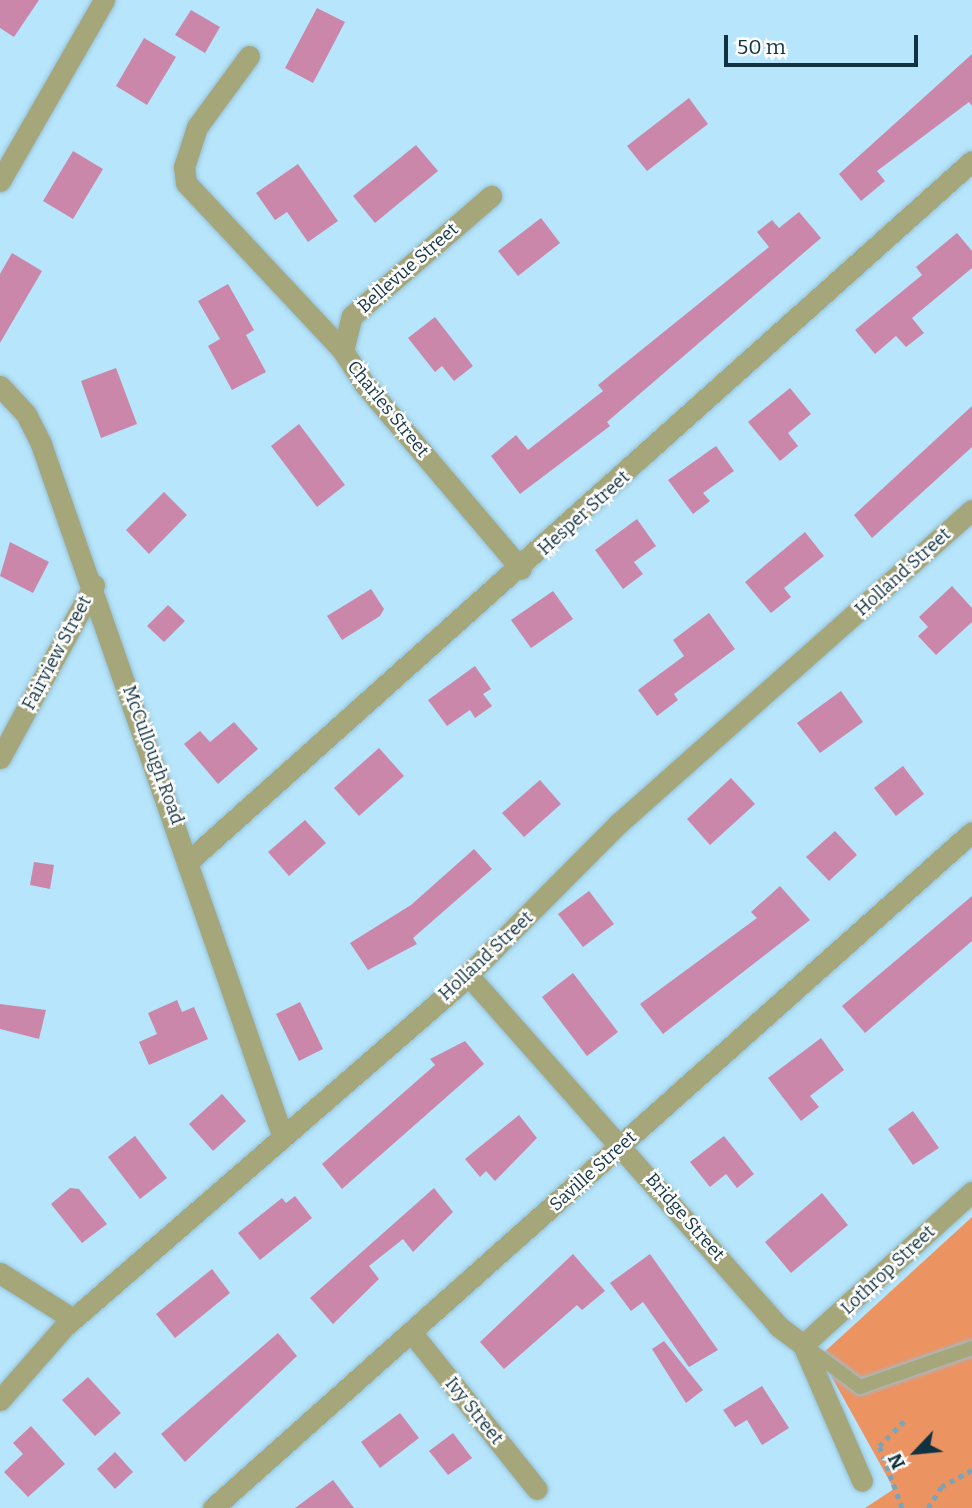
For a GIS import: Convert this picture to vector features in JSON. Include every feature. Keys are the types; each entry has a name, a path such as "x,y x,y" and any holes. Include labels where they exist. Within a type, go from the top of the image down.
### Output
{"street":[{"path":"0,181 104,0"},
{"name":"Charles Street","path":"249,56 197,127 184,167 186,183 343,351 365,385 521,569"},
{"name":"Hesper Street","path":"191,859 521,569 972,161"},
{"name":"Bellevue Street","path":"343,351 352,316 491,196"},
{"name":"McCullough Road","path":"0,386 26,414 41,444 191,859 234,1009 282,1135"},
{"name":"Holland Street","path":"0,1400 73,1319 468,975 618,824 972,510"},
{"name":"Fairview Street","path":"0,758 94,585"},
{"name":"Saville Street","path":"213,1508 972,832"},
{"name":"Bridge Street","path":"468,975 622,1144 778,1326 803,1345 862,1481"},
{"name":"Lothrop Street","path":"803,1345 972,1192"},
{"path":"0,1273 73,1319"},
{"name":"Ivy Street","path":"411,1332 537,1489"}],"lane":[{"path":"803,1345 860,1387 972,1348"}],"path":[{"path":"902,1508 879,1446 904,1421"},
{"path":"928,1508 941,1487 972,1471"}],"shaded area":[{"path":"972,1217 972,1508 865,1508 894,1489 820,1356"}],"building":[{"path":"0,0 39,0 14,37 0,28"},
{"path":"317,8 345,22 313,83 285,68"},
{"path":"191,10 220,27 205,53 175,35"},
{"path":"144,38 176,57 147,105 116,86"},
{"path":"972,54 972,106 969,102 877,171 885,181 861,201 839,174"},
{"path":"689,98 708,124 647,171 627,146"},
{"path":"416,145 438,171 375,223 353,196"},
{"path":"73,151 103,169 73,219 43,201"},
{"path":"298,164 338,221 308,242 287,212 275,220 256,193"},
{"path":"799,212 821,238 607,422 610,426 520,494 491,456 516,435 528,450 603,391 598,385 769,247 757,232 772,220 779,228"},
{"path":"541,218 560,243 518,276 498,251"},
{"path":"957,233 972,251 972,268 912,318 924,333 906,347 896,336 875,354 855,330 922,275 916,267"},
{"path":"12,253 42,271 0,343 0,274"},
{"path":"228,284 254,330 246,335 266,372 232,390 208,346 220,339 198,301"},
{"path":"435,317 473,366 454,381 442,366 435,372 408,338"},
{"path":"116,368 137,424 101,438 81,381"},
{"path":"790,388 811,414 788,433 798,446 780,461 748,422"},
{"path":"972,406 972,447 872,538 854,515"},
{"path":"299,424 345,485 317,507 271,446"},
{"path":"716,446 734,471 703,493 710,501 693,514 668,480"},
{"path":"164,492 187,515 149,554 126,530"},
{"path":"637,519 656,546 634,562 643,574 623,589 595,550"},
{"path":"805,532 824,556 784,588 791,597 771,613 745,582"},
{"path":"10,542 49,562 33,593 0,576"},
{"path":"952,586 972,608 972,622 936,655 918,636 928,627 919,617"},
{"path":"371,589 384,609 380,616 342,640 327,616"},
{"path":"553,591 573,619 531,648 511,620"},
{"path":"168,605 185,621 164,642 147,626"},
{"path":"709,613 735,649 674,694 678,700 657,716 638,690 684,656 673,640"},
{"path":"475,666 491,689 483,694 492,706 475,718 470,710 447,726 428,700"},
{"path":"841,691 863,722 820,753 797,723"},
{"path":"234,722 258,749 218,784 184,744 200,731 210,742"},
{"path":"379,748 404,776 359,816 334,788"},
{"path":"903,766 924,794 896,816 874,788"},
{"path":"731,778 755,804 710,845 687,819"},
{"path":"540,780 561,804 524,837 502,813"},
{"path":"305,820 326,843 289,876 268,852"},
{"path":"835,831 857,855 829,881 806,857"},
{"path":"474,849 492,869 413,938 417,944 368,970 350,943 411,905"},
{"path":"34,862 54,865 50,889 30,885"},
{"path":"780,886 810,920 663,1034 640,1004 757,918 751,912"},
{"path":"589,891 614,924 583,947 558,914"},
{"path":"972,896 972,941 865,1033 842,1006"},
{"path":"573,973 618,1032 587,1056 542,997"},
{"path":"177,1000 182,1012 194,1007 208,1039 149,1065 139,1042 157,1034 148,1013"},
{"path":"300,1002 323,1049 299,1061 276,1014"},
{"path":"0,1004 46,1010 39,1039 0,1029"},
{"path":"821,1038 844,1070 810,1096 819,1107 801,1121 768,1078"},
{"path":"465,1041 484,1064 342,1189 322,1164 435,1065 430,1059"},
{"path":"222,1094 246,1121 213,1151 189,1124"},
{"path":"913,1111 939,1148 913,1165 888,1129"},
{"path":"519,1115 537,1138 495,1181 486,1171 480,1177 465,1159"},
{"path":"135,1136 167,1178 140,1199 108,1157"},
{"path":"724,1136 754,1174 737,1188 726,1174 710,1187 690,1162"},
{"path":"70,1188 79,1189 107,1224 82,1243 51,1204"},
{"path":"434,1188 453,1212 413,1252 403,1239 369,1266 379,1279 333,1324 310,1298"},
{"path":"822,1193 848,1225 791,1273 765,1242"},
{"path":"295,1196 312,1218 260,1260 238,1233 282,1198 286,1203"},
{"path":"573,1254 605,1291 582,1310 577,1305 504,1369 480,1342"},
{"path":"650,1254 718,1350 689,1367 643,1302 631,1311 610,1283"},
{"path":"212,1269 230,1293 175,1338 156,1314"},
{"path":"278,1333 297,1356 185,1462 161,1434"},
{"path":"664,1341 703,1390 686,1403 652,1349"},
{"path":"88,1377 121,1413 95,1436 62,1400"},
{"path":"762,1386 789,1428 762,1445 747,1420 735,1427 723,1410"},
{"path":"400,1413 419,1438 380,1468 361,1442"},
{"path":"31,1426 65,1464 28,1497 4,1472 23,1454 13,1443"},
{"path":"453,1433 472,1458 448,1475 429,1451"},
{"path":"115,1452 133,1472 115,1489 97,1469"},
{"path":"333,1480 354,1508 295,1508"}]}
